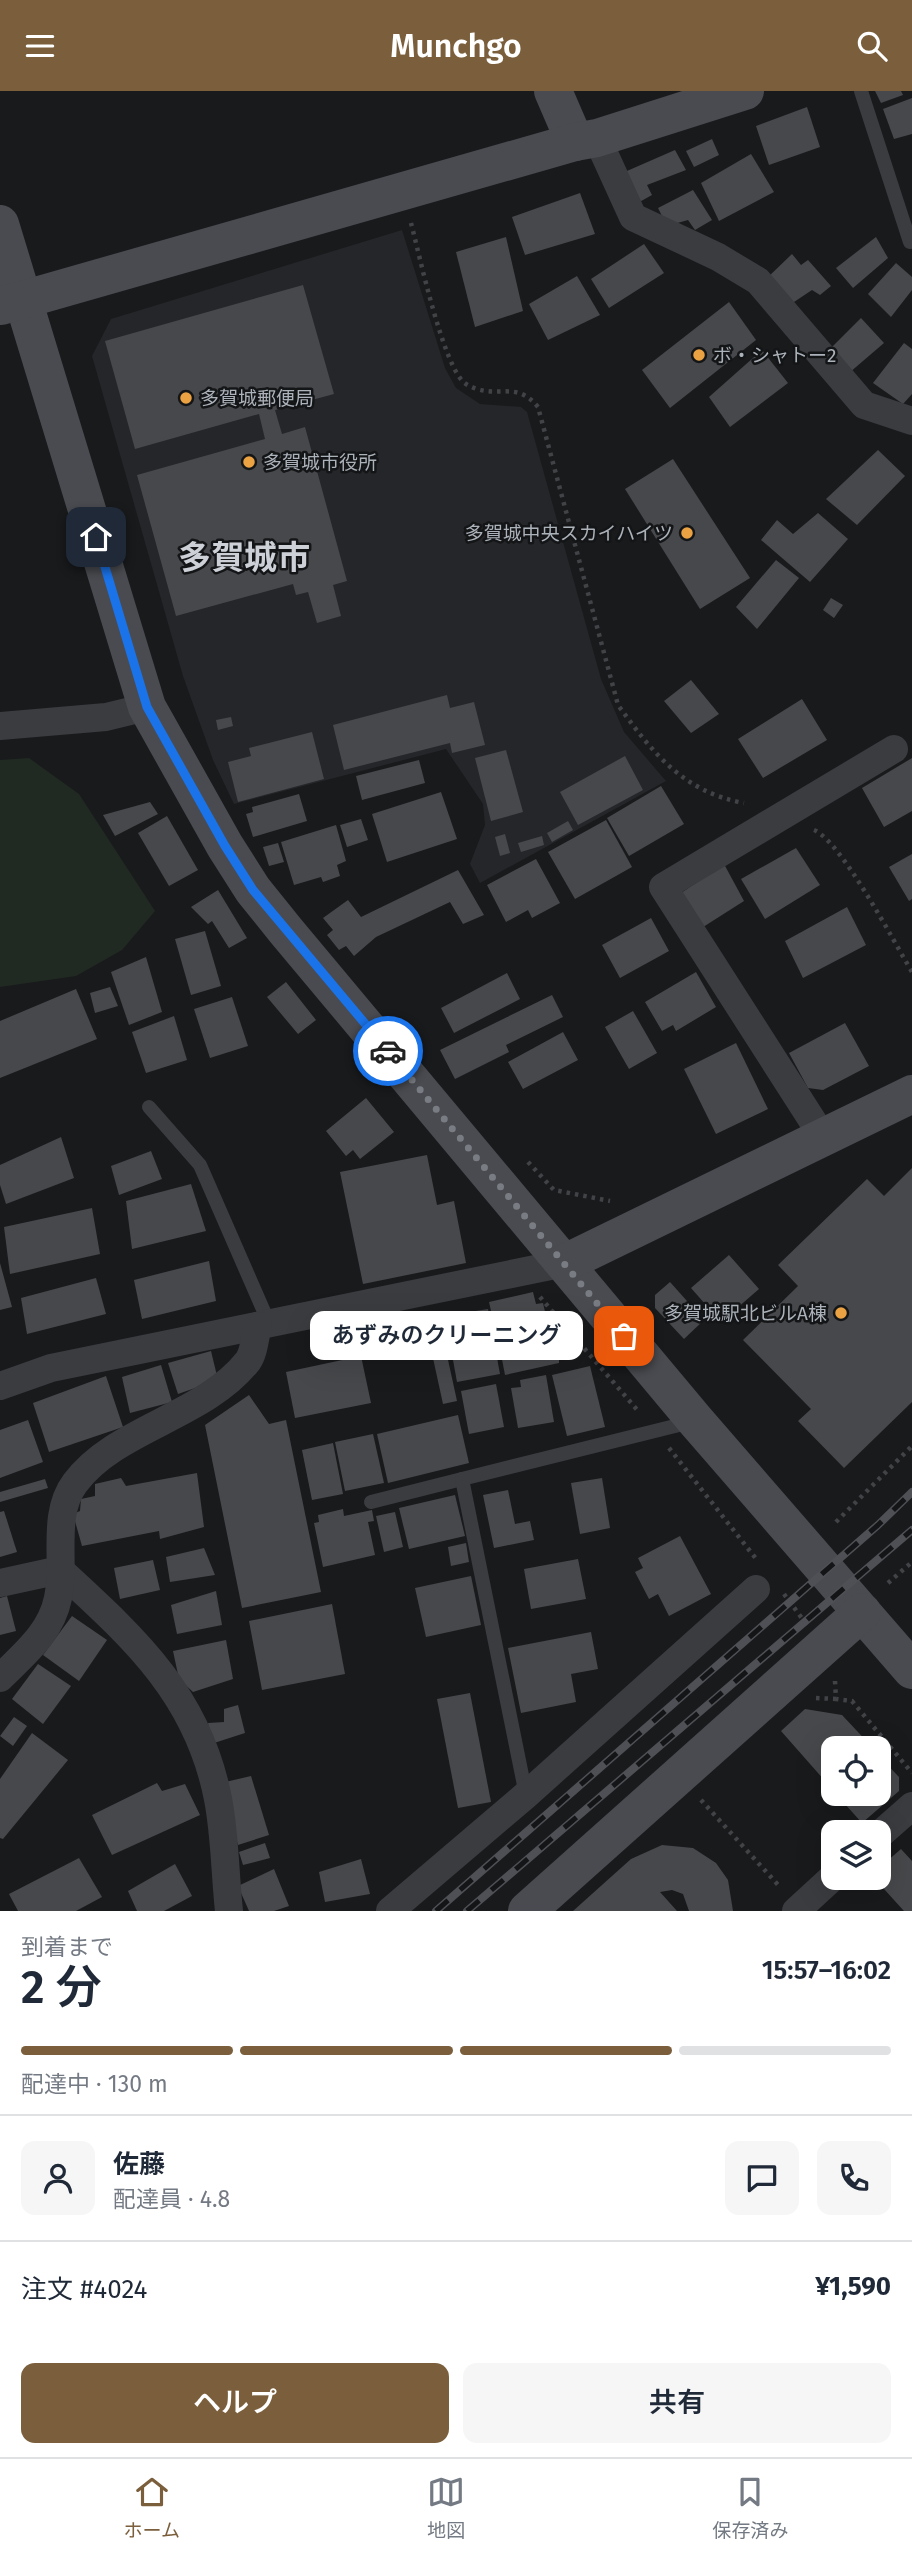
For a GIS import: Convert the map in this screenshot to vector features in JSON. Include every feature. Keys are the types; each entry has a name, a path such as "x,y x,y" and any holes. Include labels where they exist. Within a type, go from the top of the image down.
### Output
{"street":[{"path":"554,91 633,217 718,257 758,281 864,405 912,421"},
{"path":"12,303 586,140 745,91"},
{"path":"0,224 12,303 147,707 225,846 253,890 695,1420 912,1670"},
{"path":"0,726 77,720 147,707"},
{"path":"823,1137 663,887 894,749"},
{"path":"0,1386 51,1368 565,1263 912,1094"},
{"path":"0,1678 44,1635 58,1598 63,1515 73,1485 100,1458 207,1397 250,1360 263,1325"},
{"path":"0,1583 60,1570"},
{"path":"60,1570 122,1627 163,1672 200,1734 218,1799 229,1911"},
{"path":"390,1911 526,1795 766,1580"},
{"path":"527,1911 862,1612"},
{"path":"891,1824 912,1805"},
{"path":"789,1900 821,1883"}],"lane":[{"path":"861,91 910,242"},
{"path":"149,1107 200,1165 263,1325"},
{"path":"370,1502 695,1420"},
{"path":"462,1479 526,1795"}],"path":[{"path":"403,192 447,357 463,383 488,394 517,391 528,396 538,407 618,705 646,744 681,777 714,798 783,814 821,833 838,852 912,972"},
{"path":"526,1160 554,1190 610,1201 622,1195"},
{"path":"533,1288 656,1432 766,1580 810,1628"},
{"path":"835,1522 912,1446"},
{"path":"888,1583 912,1562"},
{"path":"832,1675 836,1684 836,1699 852,1701 912,1773"},
{"path":"695,1795 789,1900"}],"shaded area":[{"path":"402,230 445,368 456,388 480,404 521,407 527,412 601,679 624,732 666,781 480,883 470,864 485,825 483,804 446,749 234,804 213,760 183,676 92,356 111,319"},
{"path":"29,758 79,794 155,911 122,950 76,976 0,987 0,760"}],"building":[{"path":"875,91 901,91 903,95 881,103"},
{"path":"912,98 912,134 894,139 883,109"},
{"path":"807,107 820,147 769,165 756,126"},
{"path":"712,139 719,155 694,167 686,151"},
{"path":"675,150 686,170 647,185 652,195 634,205 620,174"},
{"path":"751,154 774,192 719,221 701,183"},
{"path":"693,190 712,220 695,230 688,220 667,226 658,208"},
{"path":"580,193 595,234 525,255 512,217"},
{"path":"506,237 523,311 475,327 456,252"},
{"path":"876,237 888,258 853,288 836,268"},
{"path":"644,244 664,273 609,308 591,279"},
{"path":"792,254 801,265 808,260 831,286 820,295 812,290 788,306 766,279"},
{"path":"896,263 912,277 912,290 891,317 868,294"},
{"path":"577,276 600,315 548,340 529,304"},
{"name":"多賀城市役所","path":"303,285 334,394 275,410 282,434 305,427 347,581 333,585 341,616 317,623 308,592 296,595 293,584 176,616 137,475 265,439 259,414 135,449 105,341"},
{"name":"ボ・シャトー2","path":"729,302 756,340 670,408 642,370"},
{"path":"861,318 884,343 849,373 830,349"},
{"path":"904,343 912,349 912,394 903,404 873,383"},
{"path":"762,350 788,383 730,427 709,397"},
{"path":"878,450 905,476 857,525 826,499"},
{"name":"多賀城中央スカイハイツ","path":"673,459 750,578 700,609 625,489"},
{"path":"818,513 848,539 810,582 761,540 777,520 793,534"},
{"path":"776,560 799,578 757,629 736,607"},
{"path":"831,598 843,605 834,618 823,610"},
{"path":"691,680 719,714 691,733 664,701"},
{"path":"447,695 450,708 474,702 485,745 452,753 450,743 344,770 333,725"},
{"path":"802,699 827,740 763,778 738,739"},
{"path":"231,717 233,726 218,730 216,720"},
{"path":"312,732 324,779 238,802 228,762 251,756 249,748"},
{"path":"506,750 523,812 491,821 475,758"},
{"path":"625,756 643,790 578,825 560,792"},
{"path":"912,758 912,811 884,827 862,788"},
{"path":"419,760 425,783 362,800 356,776"},
{"path":"661,786 684,824 629,856 607,818"},
{"path":"441,792 457,839 387,862 372,814"},
{"path":"299,794 307,821 253,837 246,814 253,812 252,807"},
{"path":"150,802 158,814 115,836 103,815"},
{"path":"167,816 198,870 169,886 138,833"},
{"path":"361,819 368,840 347,847 340,825"},
{"path":"606,820 632,867 575,899 548,852"},
{"path":"568,821 573,830 552,842 547,833"},
{"path":"336,825 346,861 337,865 340,876 323,882 321,877 294,885 281,842"},
{"path":"505,834 510,853 500,856 495,837"},
{"path":"542,836 544,845 521,852 518,843"},
{"path":"278,843 284,862 269,866 263,847"},
{"path":"796,848 820,885 765,919 741,879"},
{"path":"912,854 912,899 909,901 889,867"},
{"path":"536,859 560,903 532,918 528,910 506,922 487,885"},
{"path":"724,864 744,901 700,929 681,893"},
{"path":"458,870 484,915 463,924 450,902 376,937 354,956 346,946 339,950 327,935 333,930 323,918 348,900 361,917"},
{"path":"218,890 247,938 229,948 212,921 208,924 191,907"},
{"path":"847,907 866,945 803,978 785,941"},
{"path":"651,918 669,951 620,978 602,945"},
{"path":"205,931 221,986 191,995 175,939"},
{"path":"146,957 162,1012 129,1025 111,972"},
{"path":"696,972 716,1007 676,1031 673,1025 662,1031 645,1002"},
{"path":"507,973 520,999 454,1033 441,1008"},
{"path":"286,982 316,1020 298,1034 267,997"},
{"path":"110,987 118,1006 95,1013 90,993"},
{"path":"76,989 97,1039 0,1078 0,1021"},
{"path":"552,995 563,1017 506,1045 509,1052 455,1079 440,1050"},
{"path":"232,997 248,1046 210,1058 194,1009"},
{"path":"633,1011 657,1053 629,1069 605,1027"},
{"path":"174,1016 187,1060 146,1073 132,1032"},
{"path":"845,1023 869,1066 823,1090 808,1088 789,1053"},
{"path":"563,1032 578,1060 523,1089 508,1062"},
{"path":"736,1043 768,1109 716,1134 684,1069"},
{"path":"366,1098 394,1132 360,1159 353,1150 346,1156 326,1131"},
{"path":"61,1137 74,1178 6,1204 0,1185 0,1165"},
{"path":"151,1151 162,1179 119,1195 111,1166"},
{"path":"427,1155 437,1205 454,1201 466,1263 363,1284 340,1172"},
{"name":"多賀城駅北ビルA棟","path":"912,1168 912,1402 844,1468 798,1421 811,1409 743,1340 798,1286 778,1265 867,1179 884,1196"},
{"path":"191,1184 206,1231 132,1249 126,1201"},
{"path":"92,1208 100,1254 10,1274 4,1227"},
{"path":"729,1255 759,1289 721,1322 691,1288"},
{"path":"209,1261 216,1301 142,1319 134,1280"},
{"path":"0,1263 12,1307 0,1310"},
{"path":"96,1278 106,1314 27,1334 21,1298"},
{"path":"670,1282 704,1320 684,1339 655,1308 655,1295"},
{"path":"533,1292 536,1304 543,1303 549,1329 498,1342 489,1302"},
{"path":"488,1309 500,1374 457,1382 445,1316"},
{"path":"565,1330 571,1358 505,1375 499,1344"},
{"path":"445,1346 457,1401 443,1404 431,1349"},
{"path":"211,1351 218,1380 178,1394 168,1363"},
{"path":"361,1356 371,1403 295,1418 286,1372"},
{"path":"161,1365 172,1402 130,1413 122,1377"},
{"path":"590,1366 605,1427 567,1436 552,1375"},
{"path":"546,1375 554,1422 518,1428 511,1388 521,1387 520,1380"},
{"path":"106,1376 123,1427 49,1452 33,1403"},
{"path":"496,1384 504,1427 469,1434 461,1391"},
{"path":"249,1395 269,1424 286,1420 321,1592 242,1608 205,1425"},
{"path":"458,1415 469,1463 388,1483 377,1434"},
{"path":"28,1420 43,1462 0,1478 0,1430"},
{"path":"373,1434 384,1483 345,1491 335,1442"},
{"path":"333,1443 343,1494 312,1500 302,1450"},
{"path":"197,1473 204,1527 160,1539 159,1531 82,1546 73,1514 80,1511 81,1499 95,1496 95,1484 121,1478 126,1486"},
{"path":"602,1478 610,1528 580,1534 571,1483"},
{"path":"45,1479 48,1488 0,1502 0,1492"},
{"path":"508,1490 515,1524 530,1521 534,1540 494,1548 483,1495"},
{"path":"455,1495 465,1536 409,1549 399,1508"},
{"path":"343,1509 344,1516 372,1510 374,1521 368,1522 375,1555 323,1567 314,1523 319,1522 318,1515"},
{"path":"4,1511 17,1552 0,1557 0,1512"},
{"path":"395,1512 403,1547 384,1552 376,1516"},
{"path":"680,1536 711,1594 669,1616 658,1594 649,1599 635,1572 643,1568 638,1558"},
{"path":"466,1543 469,1562 451,1566 448,1547"},
{"path":"204,1548 215,1575 170,1582 166,1557"},
{"path":"578,1559 586,1599 531,1609 524,1569"},
{"path":"153,1560 160,1590 120,1599 114,1568"},
{"path":"471,1576 481,1625 426,1637 415,1588"},
{"path":"216,1591 222,1625 177,1634 171,1605"},
{"path":"7,1596 16,1631 0,1635 0,1598"},
{"path":"332,1604 345,1674 262,1690 249,1621"},
{"path":"72,1616 107,1640 79,1681 43,1655"},
{"path":"591,1632 598,1669 571,1674 576,1702 521,1713 508,1648"},
{"path":"226,1640 233,1679 193,1692 179,1679 173,1651"},
{"path":"38,1664 71,1686 43,1724 12,1699"},
{"path":"470,1693 491,1802 458,1808 437,1699"},
{"path":"238,1705 245,1733 211,1744 208,1723 224,1722 224,1709"},
{"path":"805,1709 842,1715 862,1736 821,1736 821,1776 781,1731"},
{"path":"14,1717 27,1726 13,1746 0,1736"},
{"path":"32,1733 68,1760 3,1839 0,1838 0,1779"},
{"path":"891,1769 899,1777 899,1791 891,1798"},
{"path":"251,1776 269,1835 238,1845 221,1783"},
{"path":"157,1783 162,1791 185,1784 200,1815 112,1855 92,1815"},
{"path":"847,1806 882,1806 865,1820 859,1820"},
{"path":"265,1843 270,1858 243,1865 239,1852"},
{"path":"662,1845 693,1848 716,1863 728,1880 733,1911 689,1911 683,1894 672,1890 660,1892 677,1911 573,1911 631,1859"},
{"path":"901,1849 912,1861 912,1911 904,1911 885,1890 891,1890 891,1858"},
{"path":"79,1858 102,1897 76,1911 18,1911 9,1894"},
{"path":"361,1859 370,1894 325,1902 319,1872"},
{"path":"175,1864 192,1896 164,1911 137,1911 128,1891"},
{"path":"274,1869 289,1906 274,1911 249,1911 238,1886"}],"railway":[{"path":"436,1911 878,1525 912,1492"},
{"path":"467,1911 912,1530"}],"way so far":[{"path":"388,1051 624,1336"}],"place":[{"name":"ボ・シャトー2","path":"699,355"},
{"name":"多賀城郵便局","path":"186,398"},
{"name":"多賀城市役所","path":"249,462"},
{"name":"多賀城中央スカイハイツ","path":"687,533"},
{"name":"多賀城駅北ビルA棟","path":"841,1313"},
{"name":"あずみのクリーニング","path":"624,1336"}],"district":[{"name":"多賀城市","path":"244,558"}],"route":[{"path":"96,537 147,707 225,846 253,890 388,1051"}]}
